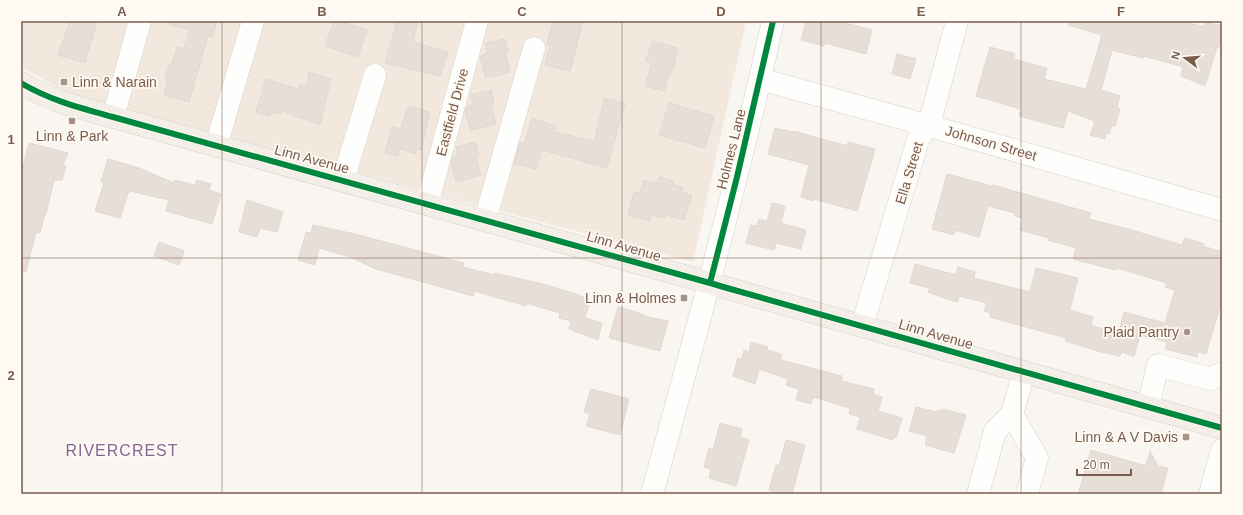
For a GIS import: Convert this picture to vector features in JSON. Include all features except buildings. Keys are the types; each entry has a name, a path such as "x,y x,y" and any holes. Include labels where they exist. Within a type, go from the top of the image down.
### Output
{"main road":[{"name":"Linn Avenue","path":"21,83 59,101 113,117 486,220 1222,428"}],"street":[{"path":"113,117 140,21"},
{"path":"216,146 253,21"},
{"name":"Eastfield Drive","path":"427,204 477,21"},
{"name":"Holmes Lane","path":"652,494 710,283 737,177 773,21"},
{"name":"Ella Street","path":"862,326 918,140 932,114 958,21"},
{"path":"486,220 534,48"},
{"path":"343,180 375,75"},
{"name":"Johnson Street","path":"760,79 1222,210"},
{"path":"1148,407 1158,364 1211,379 1222,372"},
{"path":"978,494 995,431 1012,414 1024,372"},
{"path":"1012,414 1037,458 1027,494"},
{"path":"1210,494 1222,450"}],"shaded area":[{"path":"21,21 746,21 693,262 81,100 21,67"}],"cycle path":[{"path":"710,283 737,177 773,21"},
{"path":"21,83 54,99 89,110 710,283 1222,428"}],"place":[{"name":"Linn & Narain","path":"64,82"},
{"name":"Linn & Park","path":"72,121"},
{"name":"Linn & Holmes","path":"684,298"},
{"name":"Plaid Pantry","path":"1187,332"},
{"name":"Linn & A V Davis","path":"1186,437"}],"district":[{"name":"RIVERCREST","path":"122,450"}]}
